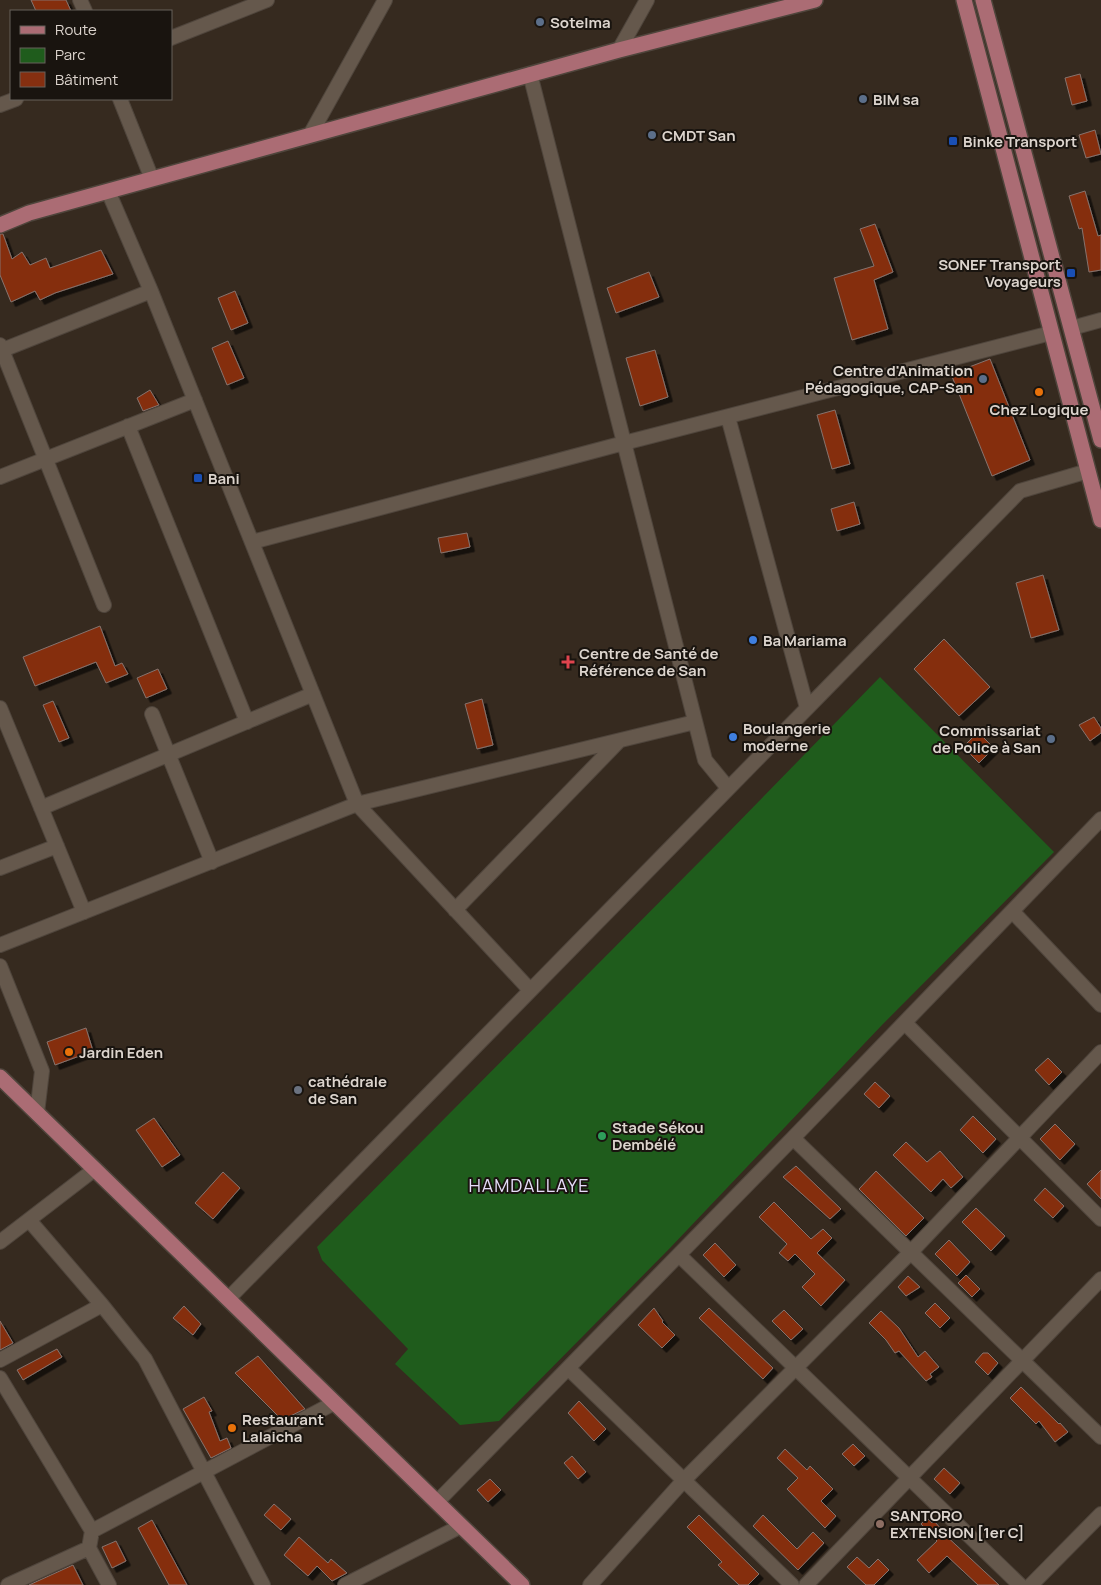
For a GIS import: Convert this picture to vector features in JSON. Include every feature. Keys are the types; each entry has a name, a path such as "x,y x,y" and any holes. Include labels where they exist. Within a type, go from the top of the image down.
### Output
{"main road":[{"path":"0,225 30,213 530,74 815,0"},
{"path":"956,0 963,7 970,21"},
{"path":"964,0 1101,520"},
{"path":"987,5 1101,440"},
{"path":"0,1077 522,1585"}],"street":[{"path":"172,38 267,0"},
{"path":"310,135 385,0"},
{"path":"619,50 647,0"},
{"path":"530,74 705,760 728,788"},
{"path":"0,105 13,100"},
{"path":"120,100 152,179"},
{"path":"108,191 152,291 357,804 530,990"},
{"path":"104,605 1,348 152,291"},
{"path":"1072,328 1101,320"},
{"path":"252,542 624,443 1051,333"},
{"path":"0,477 195,400"},
{"path":"728,417 807,708"},
{"path":"128,426 247,722"},
{"path":"228,1299 1020,491 1088,471"},
{"path":"41,808 313,694"},
{"path":"0,708 84,912"},
{"path":"152,714 212,862"},
{"path":"0,945 357,804 695,722"},
{"path":"455,910 619,740"},
{"path":"437,1502 569,1369 1101,819"},
{"path":"0,868 57,846"},
{"path":"1013,912 1101,1005"},
{"path":"0,966 42,1071 37,1113"},
{"path":"905,1023 1101,1219"},
{"path":"590,1585 684,1480 911,1252 1101,1052"},
{"path":"793,1138 1101,1437"},
{"path":"0,1242 95,1170"},
{"path":"29,1220 102,1305 145,1359 262,1585"},
{"path":"679,1255 1020,1585"},
{"path":"806,1585 1101,1279"},
{"path":"0,1360 102,1305"},
{"path":"569,1369 792,1585"},
{"path":"0,1380 92,1531 89,1548 109,1585"},
{"path":"92,1531 334,1403"},
{"path":"1031,1585 1101,1514"},
{"path":"345,1585 461,1526"},
{"path":"8,1585 89,1548"}],"green space":[{"name":"Stade Sékou Dembélé","path":"880,677 1054,852 882,1025 670,1248 499,1421 460,1425 395,1364 408,1349 322,1260 317,1247"}],"building":[{"path":"31,0 66,0 71,10 36,10"},
{"path":"1080,74 1087,101 1072,105 1065,78"},
{"path":"1095,130 1101,154 1086,158 1079,135"},
{"path":"1085,191 1098,236 1101,235 1101,270 1089,272 1082,228 1079,229 1069,196"},
{"path":"875,224 893,272 874,280 888,329 852,340 834,278 874,266 860,229"},
{"path":"0,234 3,234 12,259 22,252 30,265 46,258 50,268 101,250 113,274 55,293 40,300 35,291 11,302 0,275"},
{"path":"649,272 659,297 616,313 607,288"},
{"path":"235,291 248,323 231,330 218,298"},
{"path":"228,341 244,378 227,385 212,348"},
{"path":"655,350 668,397 640,406 626,358"},
{"path":"990,359 1030,460 992,476 951,374"},
{"path":"150,390 159,405 143,411 137,398"},
{"path":"835,410 850,464 832,469 817,415"},
{"path":"854,502 860,524 837,531 831,509"},
{"path":"467,533 470,547 441,553 438,538"},
{"path":"1043,575 1059,630 1031,638 1016,583"},
{"path":"100,626 115,666 122,663 128,674 106,683 96,662 35,686 23,657"},
{"path":"944,639 990,687 959,716 914,669"},
{"path":"158,669 167,689 146,698 137,678"},
{"path":"482,699 493,745 477,749 465,704"},
{"path":"53,701 69,738 59,742 43,705"},
{"path":"1094,717 1101,728 1101,733 1090,741 1079,725"},
{"path":"978,732 994,748 979,763 963,747"},
{"path":"86,1028 93,1051 55,1065 47,1042"},
{"path":"1048,1058 1062,1072 1049,1085 1035,1070"},
{"path":"875,1082 890,1096 879,1108 864,1094"},
{"path":"973,1116 996,1139 983,1153 960,1130"},
{"path":"154,1118 180,1155 162,1167 136,1130"},
{"path":"1055,1124 1075,1144 1060,1160 1040,1139"},
{"path":"906,1142 927,1162 940,1151 963,1177 951,1188 943,1179 931,1192 893,1155"},
{"path":"796,1166 841,1209 830,1219 783,1177"},
{"path":"1101,1170 1101,1199 1087,1184"},
{"path":"876,1171 924,1218 906,1236 859,1189"},
{"path":"223,1172 240,1188 213,1219 195,1203"},
{"path":"1045,1188 1064,1206 1053,1218 1034,1200"},
{"path":"774,1202 811,1239 823,1229 832,1238 817,1253 845,1280 821,1306 802,1287 815,1274 795,1254 788,1261 779,1253 787,1244 759,1217"},
{"path":"976,1208 1005,1236 991,1251 962,1222"},
{"path":"949,1240 970,1262 957,1276 935,1254"},
{"path":"715,1243 736,1265 724,1277 703,1255"},
{"path":"966,1275 980,1289 972,1297 958,1283"},
{"path":"908,1276 920,1287 906,1296 898,1287"},
{"path":"935,1303 950,1318 940,1328 925,1313"},
{"path":"184,1306 201,1324 193,1335 173,1318"},
{"path":"654,1308 662,1322 675,1335 662,1348 638,1325"},
{"path":"709,1308 773,1368 763,1379 699,1318"},
{"path":"784,1310 803,1329 791,1340 772,1321"},
{"path":"881,1311 899,1328 918,1357 925,1351 939,1367 930,1374 932,1377 926,1381 899,1351 895,1353 886,1340 869,1323"},
{"path":"0,1321 13,1343 0,1350"},
{"path":"57,1349 62,1357 23,1380 17,1370"},
{"path":"983,1353 988,1353 998,1363 988,1375 975,1362"},
{"path":"258,1356 305,1409 282,1420 235,1373"},
{"path":"1021,1387 1068,1432 1055,1442 1039,1421 1036,1424 1010,1398"},
{"path":"204,1397 212,1411 209,1412 220,1441 227,1438 231,1448 211,1458 183,1409"},
{"path":"579,1401 606,1429 594,1441 568,1413"},
{"path":"853,1444 865,1456 854,1466 842,1454"},
{"path":"785,1449 807,1470 810,1466 833,1489 821,1501 836,1516 825,1528 787,1489 798,1478 777,1458"},
{"path":"572,1456 586,1472 578,1479 564,1463"},
{"path":"944,1468 960,1483 950,1494 934,1479"},
{"path":"490,1479 501,1490 488,1502 477,1490"},
{"path":"274,1504 291,1519 281,1530 264,1515"},
{"path":"699,1515 759,1574 748,1585 739,1585 718,1565 722,1562 687,1527"},
{"path":"763,1515 797,1549 813,1532 824,1543 798,1570 753,1526"},
{"path":"927,1518 932,1523 934,1521 942,1532 999,1585 978,1585 947,1556 929,1573 917,1560 937,1541 921,1524"},
{"path":"152,1520 187,1585 169,1585 138,1528"},
{"path":"299,1537 328,1563 331,1559 347,1573 332,1581 317,1566 308,1576 284,1555"},
{"path":"116,1541 126,1561 112,1568 102,1547"},
{"path":"857,1557 869,1568 878,1559 889,1570 874,1585 866,1585 847,1567"},
{"path":"73,1565 83,1585 29,1585"}],"place":[{"name":"Sotelma","path":"540,22"},
{"name":"BIM sa","path":"863,99"},
{"name":"CMDT San","path":"652,135"},
{"name":"Binke Transport","path":"953,141"},
{"name":"SONEF Transport Voyageurs","path":"1071,273"},
{"name":"Centre d'Animation Pédagogique, CAP-San","path":"983,379"},
{"name":"Chez Logique","path":"1039,392"},
{"name":"Bani","path":"198,478"},
{"name":"Ba Mariama","path":"753,640"},
{"name":"Centre de Santé de Référence de San","path":"568,662"},
{"name":"Boulangerie moderne","path":"733,737"},
{"name":"Commissariat de Police à San","path":"1051,739"},
{"name":"Jardin Eden","path":"69,1052"},
{"name":"cathédrale de San","path":"298,1090"},
{"name":"Stade Sékou Dembélé","path":"602,1136"},
{"name":"Restaurant Lalaicha","path":"232,1428"},
{"name":"SANTORO EXTENSION [1er C]","path":"880,1524"}],"district":[{"name":"HAMDALLAYE","path":"529,1185"}]}
